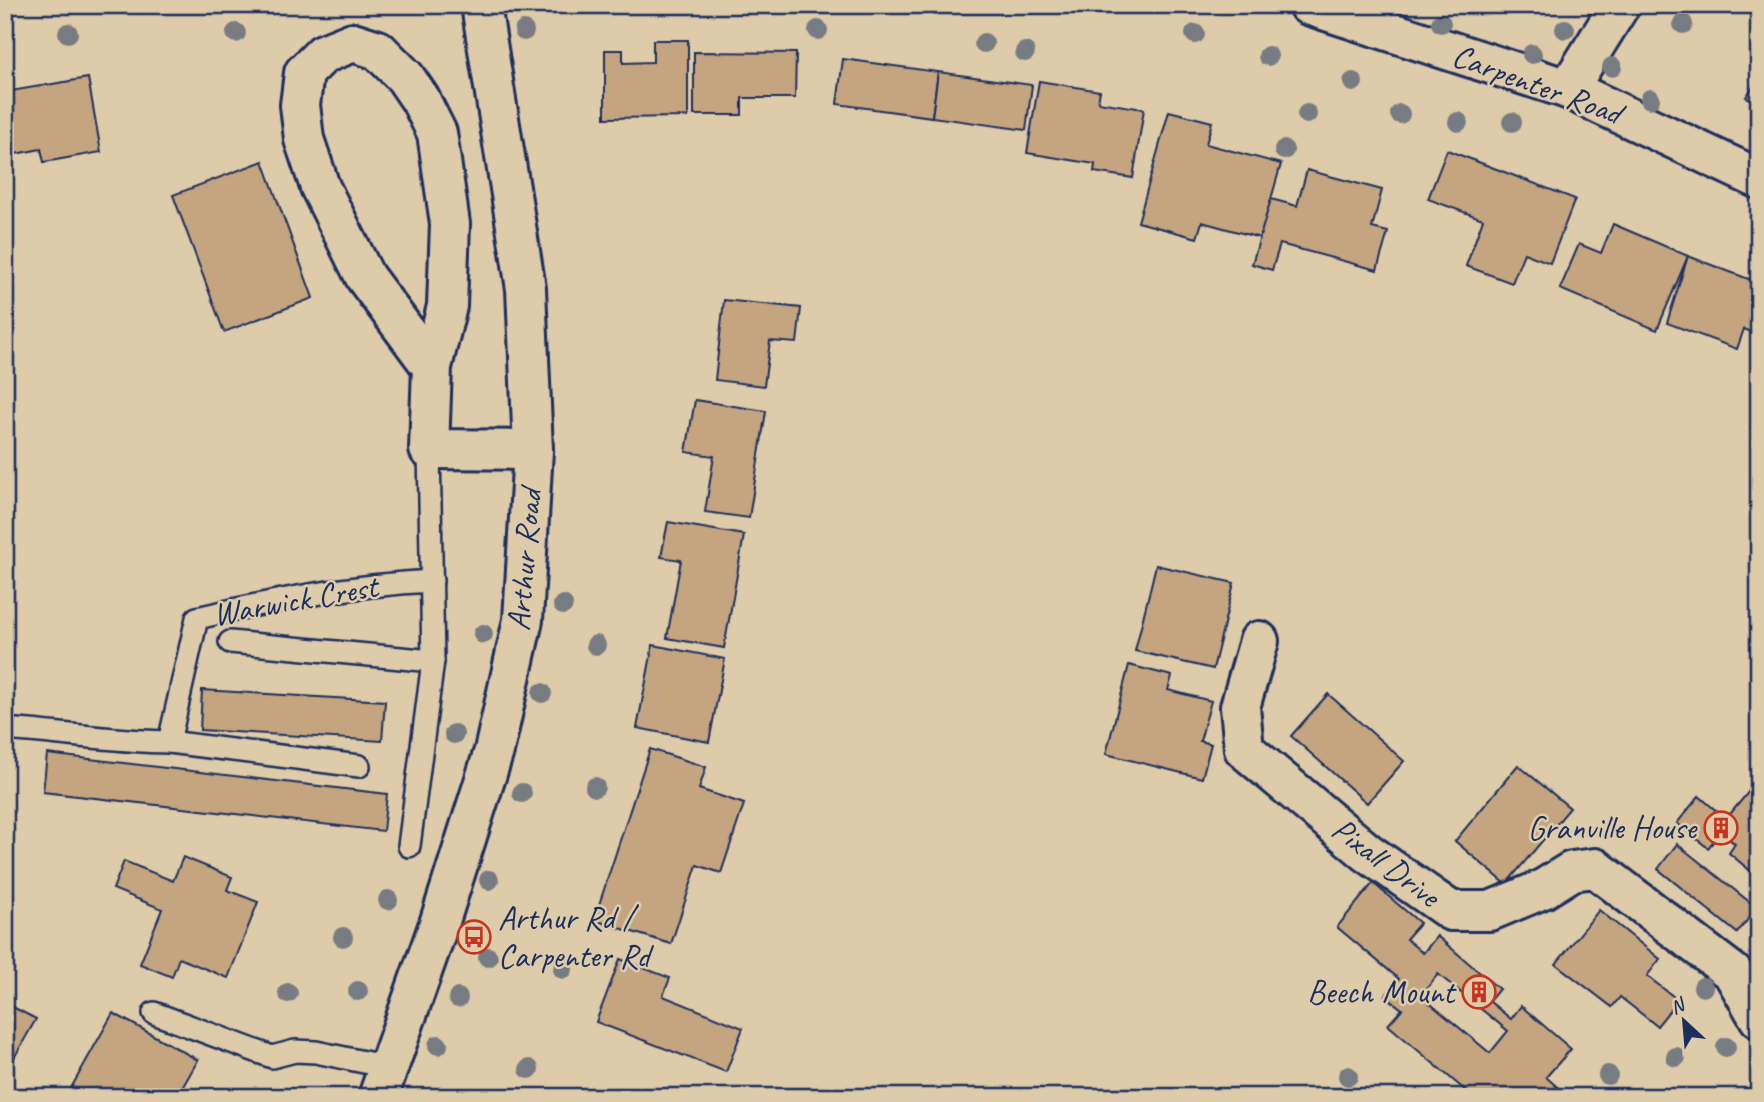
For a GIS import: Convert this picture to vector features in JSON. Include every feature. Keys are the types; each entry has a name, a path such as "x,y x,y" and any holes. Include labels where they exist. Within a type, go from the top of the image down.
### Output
{"street":[{"name":"Arthur Road","path":"383,1082 440,921 494,751 523,620 533,450 526,289 481,5"},
{"name":"Carpenter Road","path":"1308,5 1568,89 1759,178"},
{"path":"1568,89 1620,5"},
{"path":"432,367 365,277 320,187 304,139 300,105 304,74 323,54 353,42 379,50 405,77 437,132 450,224 447,306 432,367 429,449 533,450"},
{"name":"Pixall Drive","path":"1259,641 1240,707 1244,749 1368,853 1451,911 1490,911 1543,889 1572,871 1595,868 1733,973 1759,1018"}],"lane":[{"path":"409,846 433,661 429,449"},
{"name":"Warwick Crest","path":"169,742 197,618 275,600 377,584 432,581"},
{"path":"230,642 433,661"},
{"path":"5,729 169,742 359,766"},
{"path":"153,1013 272,1056 295,1051 316,1052 383,1082"}],"building":[{"path":"653,40 688,40 688,117 605,118 605,50 623,50 623,63 653,62"},
{"path":"694,52 796,53 795,98 742,98 742,115 694,115"},
{"path":"843,59 938,72 932,117 837,104"},
{"path":"938,72 1032,85 1026,130 932,117"},
{"path":"88,78 101,152 44,162 41,149 5,156 5,92"},
{"path":"1759,78 1759,105 1746,97"},
{"path":"1039,81 1100,91 1098,102 1144,109 1133,178 1094,172 1095,164 1027,153"},
{"path":"1169,111 1212,122 1206,144 1281,164 1260,238 1202,222 1197,238 1138,222"},
{"path":"1447,150 1575,199 1550,263 1524,253 1512,283 1466,266 1483,219 1428,199"},
{"path":"263,161 313,298 224,332 173,195"},
{"path":"1307,170 1382,190 1372,228 1388,232 1377,270 1280,244 1272,270 1252,264 1271,199 1297,206"},
{"path":"1613,224 1688,256 1657,330 1560,289 1579,244 1601,253"},
{"path":"1688,256 1759,283 1759,335 1744,329 1737,349 1667,323"},
{"path":"724,300 801,308 797,343 770,341 764,386 715,380"},
{"path":"695,400 766,411 749,518 705,512 714,456 686,452"},
{"path":"668,522 744,535 724,648 667,638 681,560 661,557"},
{"path":"1156,565 1234,583 1213,669 1135,651"},
{"path":"653,645 725,659 709,742 637,728"},
{"path":"1129,665 1172,676 1168,690 1211,701 1200,741 1211,744 1202,778 1106,754"},
{"path":"202,690 385,701 382,741 200,730"},
{"path":"1328,694 1404,761 1367,803 1291,736"},
{"path":"650,749 706,767 699,789 744,804 721,873 697,865 671,944 594,920"},
{"path":"47,754 387,794 383,831 43,792"},
{"path":"1518,765 1570,808 1506,884 1455,841"},
{"name":"Granville House","path":"1759,779 1759,878 1729,853 1735,844 1721,832 1708,848 1677,823 1699,796 1726,819"},
{"path":"1677,844 1757,908 1737,933 1658,869"},
{"path":"183,857 232,877 227,890 258,902 228,978 179,958 172,977 140,964 162,909 113,889 124,861 173,881"},
{"name":"Beech Mount","path":"1373,883 1420,923 1406,939 1423,953 1437,936 1499,989 1489,1001 1511,1019 1521,1006 1571,1049 1546,1077 1563,1092 1559,1097 1473,1097 1388,1025 1402,1009 1385,996 1399,979 1337,927","holes":["1438,974 1508,1031 1490,1053 1421,996"]},
{"path":"1599,910 1660,959 1647,976 1678,1000 1657,1026 1620,997 1612,1007 1556,964"},
{"path":"620,959 670,978 663,996 743,1028 726,1072 596,1022"},
{"path":"5,1003 36,1019 5,1074"},
{"path":"113,1013 198,1060 177,1097 66,1097"}],"place":[{"name":"Granville House","path":"1721,828"},
{"name":"Arthur Rd / Carpenter Rd","path":"474,937"},
{"name":"Beech Mount","path":"1479,992"}]}
